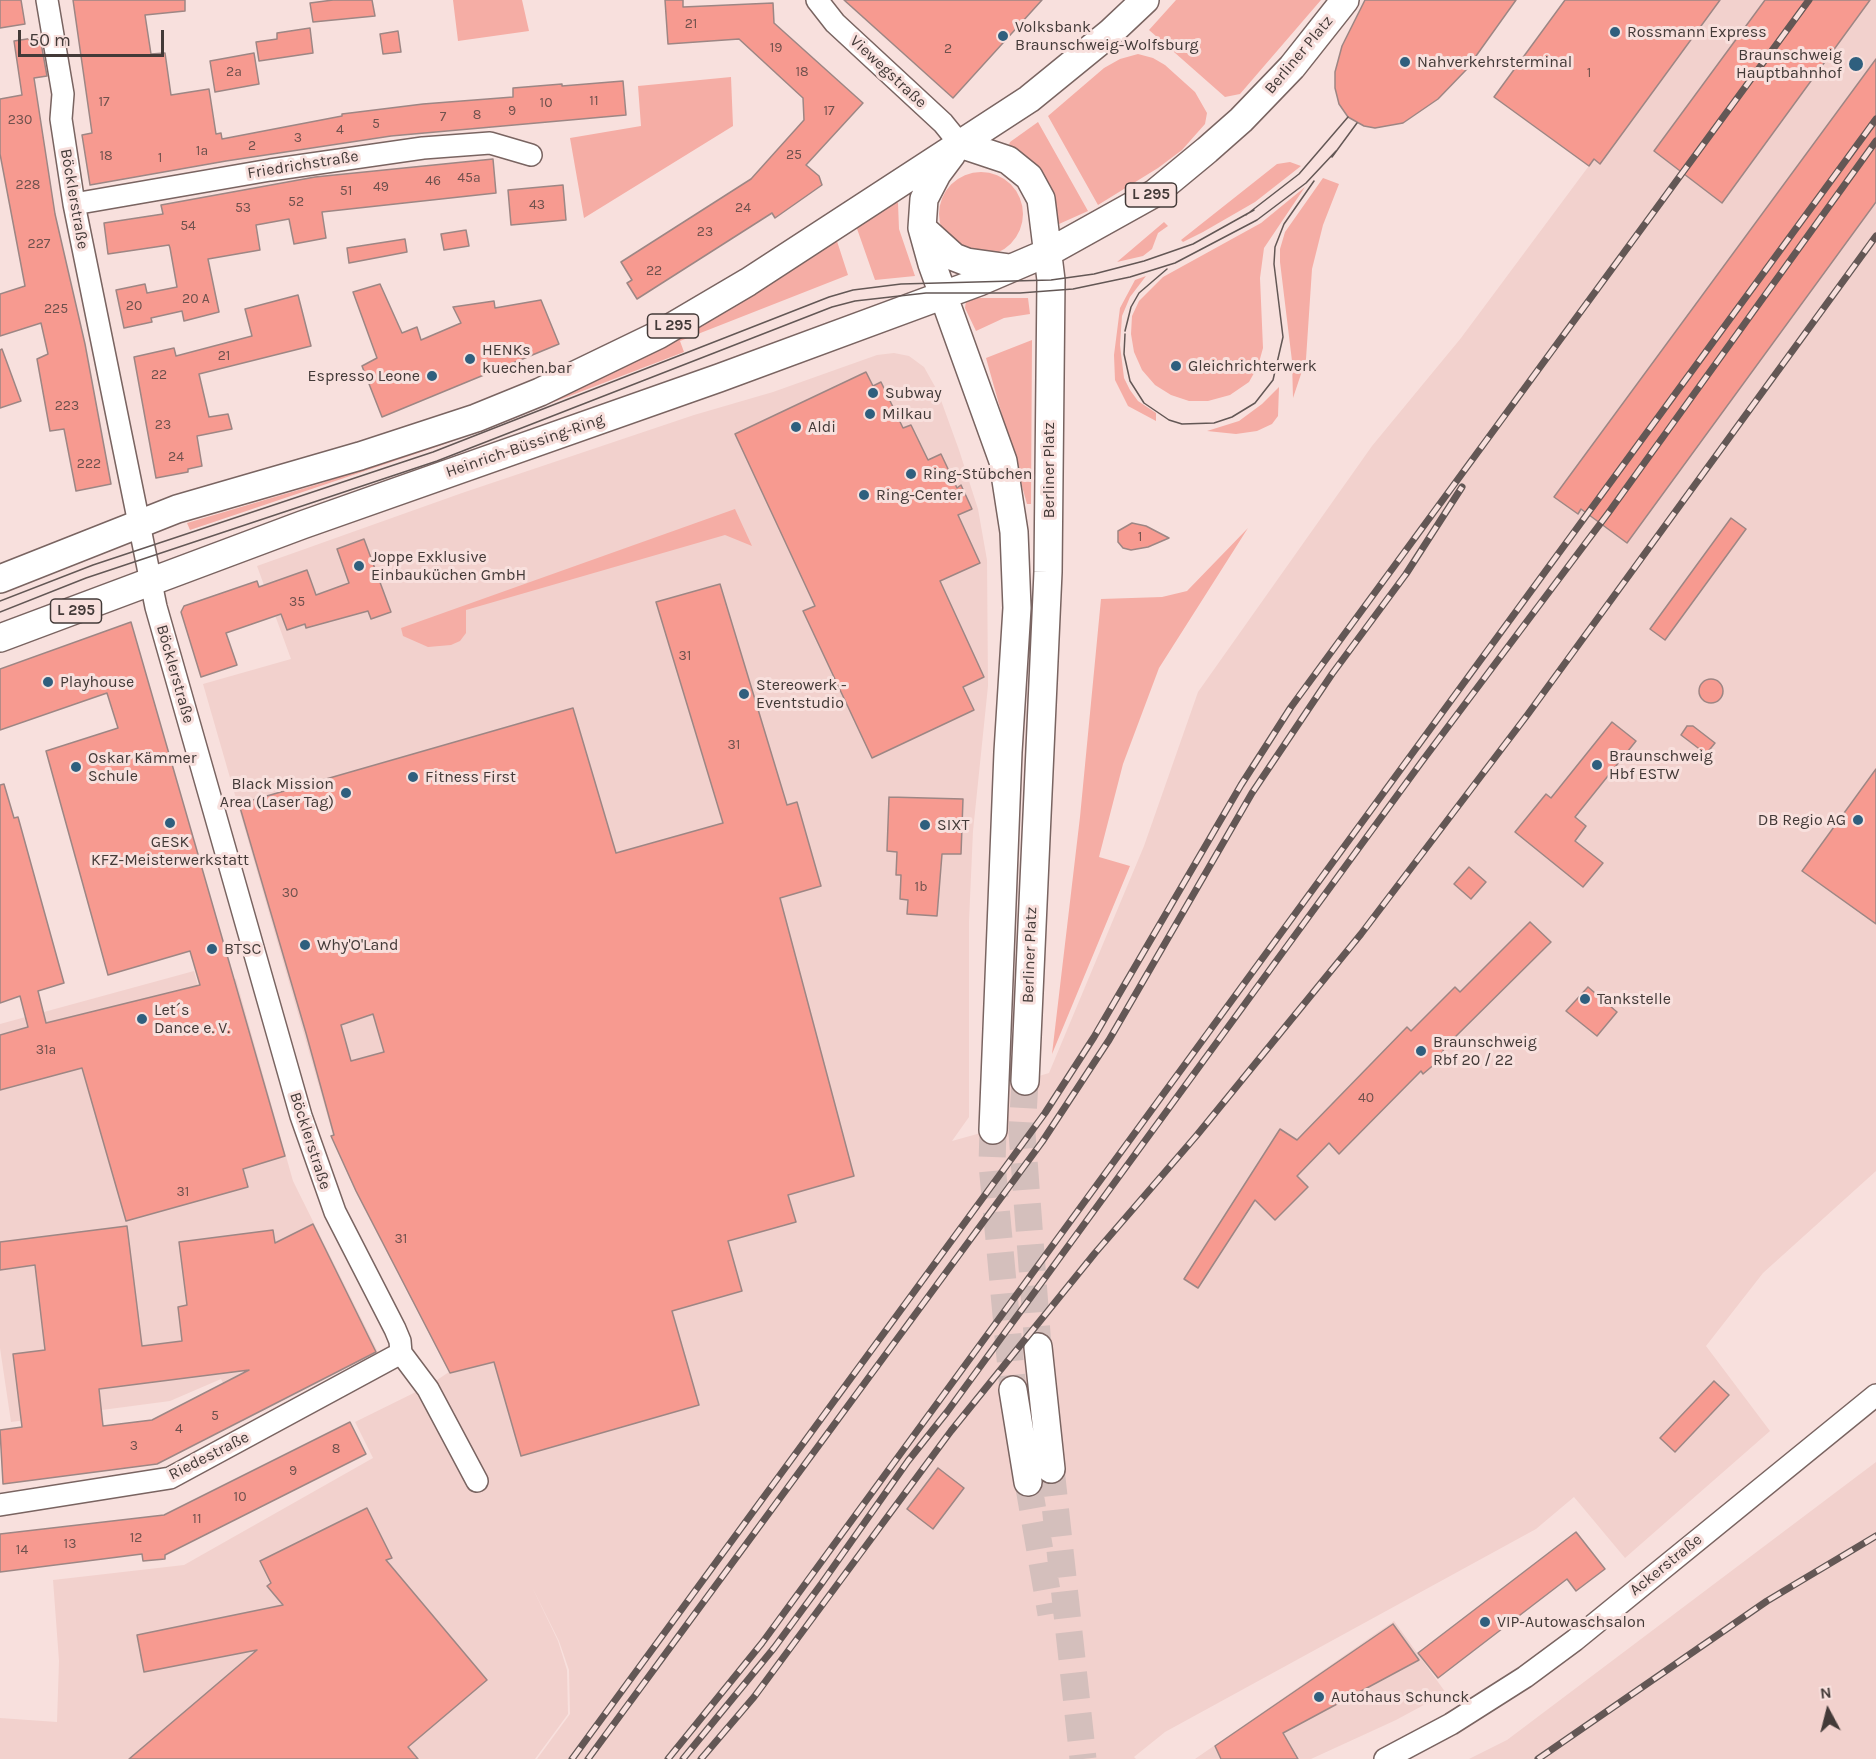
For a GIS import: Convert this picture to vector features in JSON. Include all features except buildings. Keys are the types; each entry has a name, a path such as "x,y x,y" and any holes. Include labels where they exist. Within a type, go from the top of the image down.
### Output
{"main road":[{"name":"L 295","path":"0,579 139,522 230,492 425,436 550,387 712,304 960,144 1050,83 1145,0"},
{"name":"Berliner Platz","path":"1025,1081 1048,572 1051,292 1049,252 1155,193 1208,150 1273,88 1345,0"},
{"path":"1012,268 967,262 954,257 922,228 924,199 937,174 960,144 1008,160 1029,177 1041,199 1049,252"},
{"name":"Berliner Platz","path":"922,228 943,294 1003,461 1014,532 1017,608 1008,752 993,1130"},
{"name":"Heinrich-Büssing-Ring","path":"0,638 719,378 1049,252"},
{"path":"1038,1347 1051,1469"},
{"path":"1013,1390 1028,1482"}],"street":[{"name":"Böcklerstraße","path":"47,0 63,94 60,119 74,204 158,617 313,1155 335,1212 395,1329 400,1341 400,1353 428,1389 477,1481"},
{"name":"Viewegstraße","path":"817,0 835,23 943,123 960,144"},
{"name":"Friedrichstraße","path":"74,204 270,170 423,148 490,143 531,155"},
{"name":"Riedestraße","path":"0,1505 170,1478 400,1353"},
{"name":"Ackerstraße","path":"1385,1759 1451,1724 1525,1677 1575,1640 1876,1395"}],"shaded area":[{"path":"453,0 522,0 529,31 458,41"},
{"path":"1176,0 1321,0 1240,94 1225,97 1149,30"},
{"path":"1720,0 1876,0 1876,1171 1763,1273 1706,1346 1770,1431 1625,1558 1574,1497 1536,1529 1165,1732 1134,1757 1136,1759 537,1759 570,1714 569,1670 559,1641 532,1587 558,1641 567,1670 568,1714 535,1759 0,1759 0,1718 57,1722 59,1661 53,1580 184,1565 373,1458 355,1422 428,1386 449,1372 357,1195 337,1149 203,684 291,659 257,566 462,493 694,415 773,392 877,355 894,353 909,356 924,367 938,392 959,450 978,509 987,560 988,686 973,831 969,921 969,1117 952,1141 1006,1126 1006,1086 1049,1073 1144,846 1198,692 1372,446 1461,338 1594,159 1600,163"},
{"path":"1138,54 1153,58 1165,65 1195,92 1207,113 1205,124 1182,150 1158,168 1098,205 1048,116 1104,68 1120,59"},
{"path":"731,77 733,126 584,218 570,138 641,126 638,86"},
{"path":"1038,122 1088,211 1059,224 1008,148 1010,142"},
{"path":"1290,162 1301,166 1255,202 1203,232 1183,242 1181,240 1277,164"},
{"path":"981,172 997,175 1011,184 1020,198 1023,214 1020,230 1011,244 997,253 981,256 965,253 951,244 942,230 939,214 942,198 951,184 965,175"},
{"path":"1323,178 1339,184 1323,225 1312,269 1306,359 1293,398 1292,361 1280,249 1285,232"},
{"path":"1305,187 1264,248 1260,278 1263,348 1258,366 1249,382 1230,395 1208,401 1189,401 1171,395 1155,385 1142,370 1134,352 1131,334 1132,316 1139,301 1163,277 1261,223"},
{"path":"894,199 898,203 899,229 915,276 875,280 855,223"},
{"path":"1164,222 1168,226 1158,233 1152,249 1143,256 1117,262"},
{"path":"835,235 848,275 680,341 684,352 442,445 190,530 187,523 322,483 444,439"},
{"path":"1146,276 1130,297 1122,316 1120,345 1124,378 1138,401 1156,413 1156,421 1128,406 1115,380 1114,355 1120,308 1135,280"},
{"path":"974,298 1028,298 1030,314 1004,318 976,331 965,308 966,301"},
{"path":"1032,340 1031,504 1027,504 986,358"},
{"path":"1279,387 1278,416 1272,424 1257,431 1236,434 1207,431 1239,421 1262,404"},
{"path":"735,509 752,546 725,535 466,610 466,633 460,641 451,645 428,647 403,636 401,628"},
{"path":"1248,528 1159,668 1123,764 1099,857 1130,866 1052,1054 1080,817 1101,599 1162,597 1187,591"},
{"path":"194,971 199,989 236,979 293,1181 378,1352 243,1421 221,1379 170,1401 11,1422 0,1348 0,1024"},
{"path":"1876,1462 1876,1759 1469,1759 1507,1740"},
{"name":"Autohaus Schunck","path":"1394,1621 1446,1693 1396,1720 1311,1759 1195,1759"}],"tunnel":[{"path":"1025,1081 1022,1133 1038,1347"},
{"path":"993,1130 992,1164 1013,1390"},
{"path":"1051,1469 1083,1759"},
{"path":"1028,1482 1051,1614"}],"tram line":[{"path":"1246,215 1299,174 1348,117"},
{"path":"1332,157 1357,123"},
{"path":"0,612 86,578 437,461 832,307 855,301 926,293 1020,293 1073,289 1130,277 1175,263 1257,220 1306,183 1336,151"},
{"path":"1125,334 1124,354 1130,381 1144,403 1169,420 1182,424 1214,423 1232,417 1255,403 1273,380 1283,337 1274,264 1275,247 1284,224 1314,181"},
{"path":"0,601 93,565 433,452 829,297 853,290 901,284 1051,280 1094,274 1144,261 1193,244 1254,210"},
{"path":"1125,331 1131,307 1139,293 1167,269"}],"railway":[{"path":"572,1759 1045,1113 1094,1037 1241,785 1291,707 1809,0"},
{"path":"668,1759 762,1643 1876,119"},
{"path":"683,1759 774,1648 822,1583 908,1461 947,1412 1423,760 1609,512 1876,141"},
{"path":"701,1759 754,1697 951,1431 1095,1253 1197,1135 1361,934 1528,714 1876,236"},
{"path":"588,1759 1042,1142 1109,1040 1252,793 1332,674 1406,574 1462,487"},
{"path":"1538,1759 1767,1601 1876,1536"}],"place":[{"name":"Rossmann Express","path":"1615,32"},
{"name":"Volksbank Braunschweig-Wolfsburg","path":"1003,36"},
{"name":"Nahverkehrsterminal","path":"1405,62"},
{"name":"Braunschweig Hauptbahnhof","path":"1856,64"},
{"name":"HENKs kuechen.bar","path":"470,359"},
{"name":"Gleichrichterwerk","path":"1176,366"},
{"name":"Espresso Leone","path":"432,376"},
{"name":"Subway","path":"873,393"},
{"name":"Milkau","path":"870,414"},
{"name":"Aldi","path":"796,427"},
{"name":"Ring-Stübchen","path":"911,474"},
{"name":"Ring-Center","path":"864,495"},
{"name":"Joppe Exklusive Einbauküchen GmbH","path":"359,566"},
{"name":"Playhouse","path":"48,682"},
{"name":"Stereowerk - Eventstudio","path":"744,694"},
{"name":"Braunschweig Hbf ESTW","path":"1597,765"},
{"name":"Oskar Kämmer Schule","path":"76,767"},
{"name":"Fitness First","path":"413,777"},
{"name":"Black Mission Area (Laser Tag)","path":"346,793"},
{"name":"DB Regio AG","path":"1858,820"},
{"name":"GESK KFZ-Meisterwerkstatt","path":"170,823"},
{"name":"SIXT","path":"925,825"},
{"name":"Why'O'Land","path":"305,945"},
{"name":"BTSC","path":"212,949"},
{"name":"Tankstelle","path":"1585,999"},
{"name":"Let´s Dance e. V.","path":"142,1019"},
{"name":"Braunschweig Rbf 20 / 22","path":"1421,1051"},
{"name":"VIP-Autowaschsalon","path":"1485,1622"},
{"name":"Autohaus Schunck","path":"1319,1697"}]}
